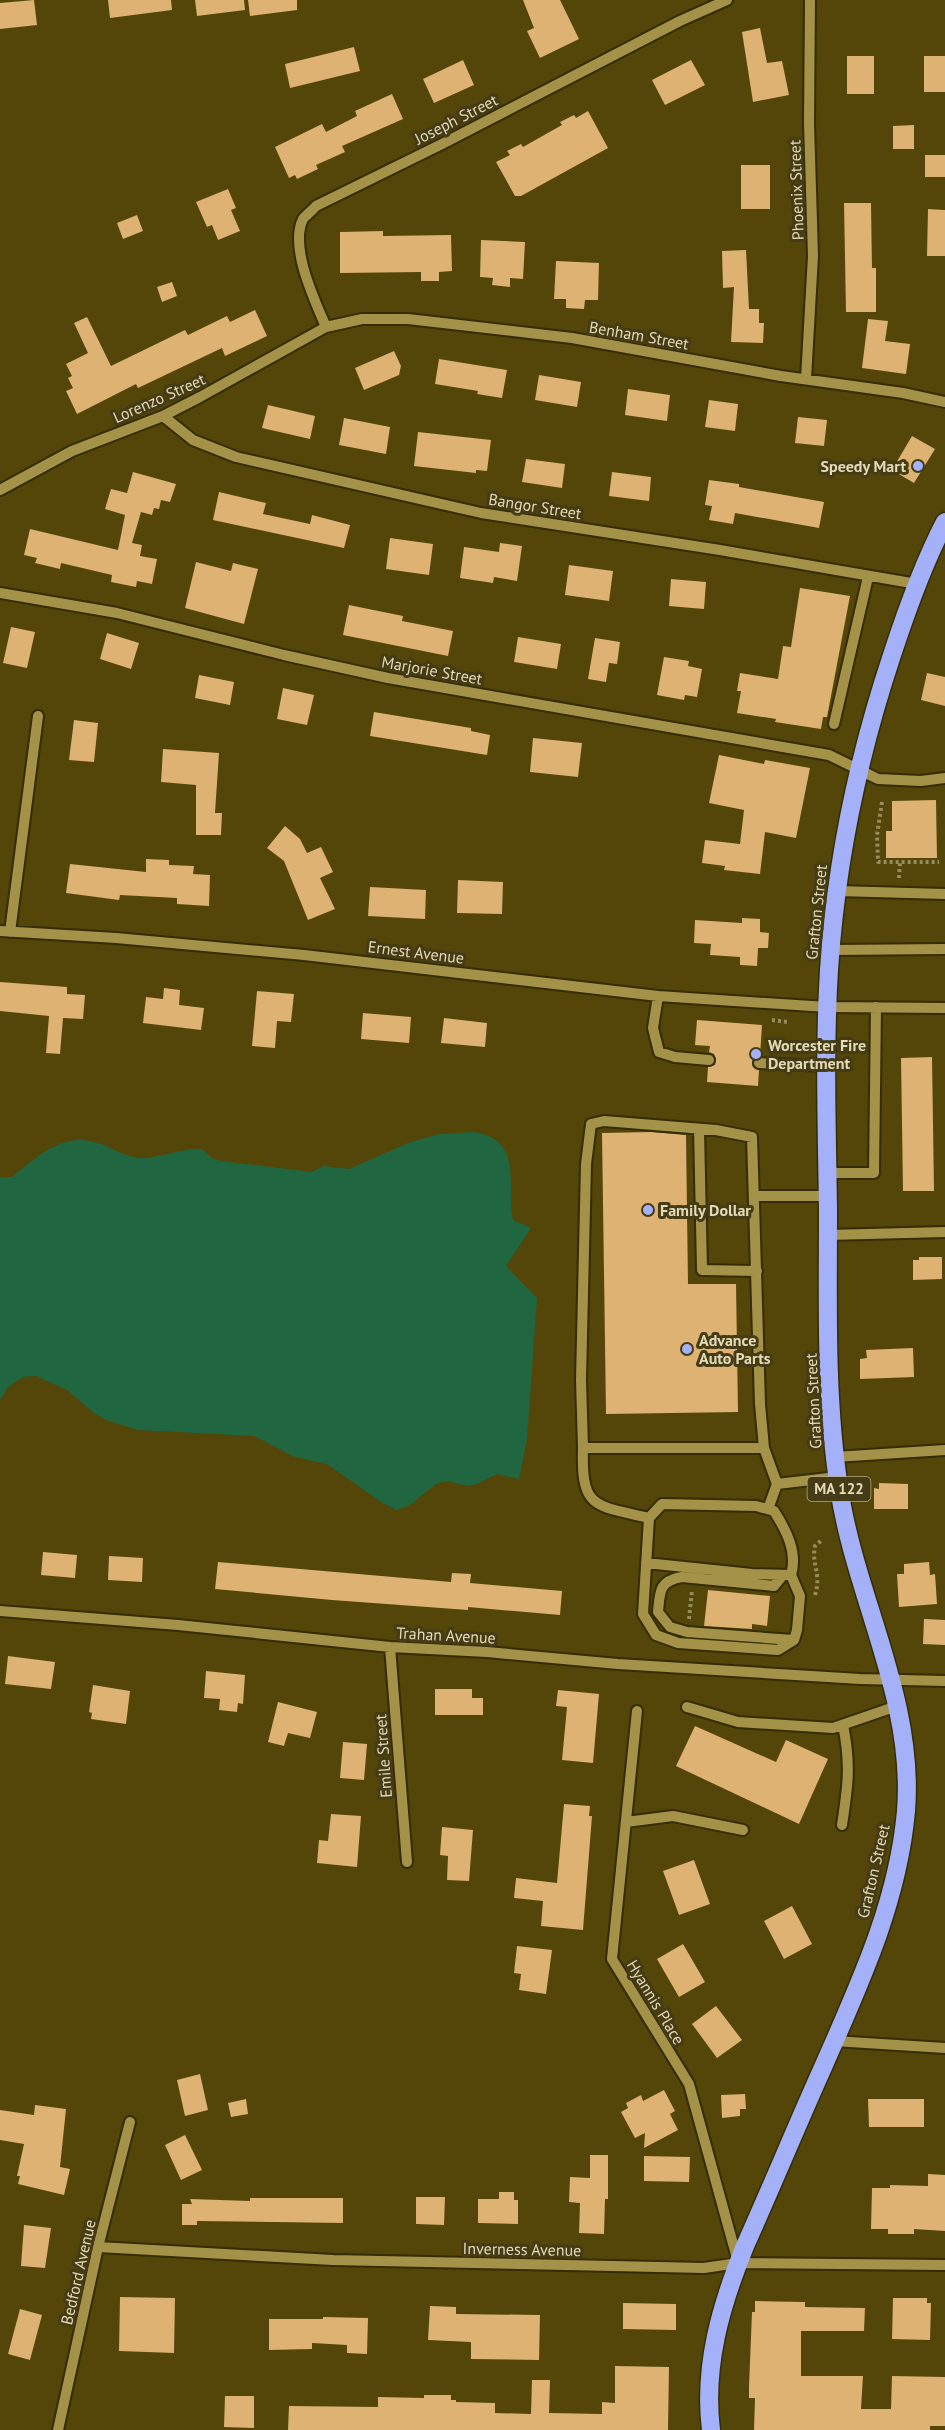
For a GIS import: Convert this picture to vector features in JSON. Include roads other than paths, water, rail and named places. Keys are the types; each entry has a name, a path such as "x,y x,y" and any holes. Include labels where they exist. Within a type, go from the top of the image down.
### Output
{"highway":[{"name":"Grafton Street","path":"711,2430 708,2379 713,2347 738,2263 879,1933 899,1858 906,1810 907,1782 897,1706 873,1613 850,1545 835,1457 831,1399 828,1235 827,1007 837,891 858,770 878,699 917,584 940,544 945,522"}],"street":[{"name":"Joseph Street","path":"326,327 306,275 300,236 303,219 316,206 442,144 680,21 727,0"},
{"name":"Phoenix Street","path":"806,380 813,256 809,112 810,0"},
{"name":"Benham Street","path":"326,327 362,319 408,318 463,327 572,338 806,380 903,393 945,402"},
{"name":"Lorenzo Street","path":"0,490 72,451 162,416 218,388 326,327"},
{"name":"Bangor Street","path":"162,416 187,436 210,448 236,457 481,513 741,553 917,584"},
{"path":"834,724 868,577"},
{"name":"Marjorie Street","path":"0,593 117,613 284,655 388,678 829,754 878,779 921,781 945,778"},
{"path":"5,931 38,716"},
{"path":"837,891 945,894"},
{"name":"Ernest Avenue","path":"5,931 128,939 337,958 658,996 827,1007 945,1008"},
{"path":"831,950 945,950"},
{"path":"658,996 653,1028 659,1052 675,1057 709,1060"},
{"path":"827,1173 874,1173 876,1008"},
{"path":"759,1063 826,1066"},
{"path":"649,1518 602,1508 589,1496 582,1477 581,1380 586,1164 591,1124 604,1121 699,1129 752,1137 760,1404 764,1448 777,1484 768,1509"},
{"path":"699,1129 702,1270 757,1271"},
{"path":"754,1196 828,1196"},
{"path":"828,1235 945,1232"},
{"path":"583,1448 764,1448"},
{"path":"835,1457 945,1450"},
{"path":"777,1484 837,1477"},
{"path":"662,1504 756,1506 774,1511 787,1531 795,1562 787,1575 774,1586 682,1577 671,1579 663,1586 659,1594 658,1612 670,1627 687,1632 794,1640 778,1650 678,1642 656,1635 643,1614 649,1518 662,1504"},
{"path":"646,1563 752,1574 787,1575"},
{"path":"787,1575 800,1596 794,1640"},
{"name":"Trahan Avenue","path":"0,1611 178,1625 390,1647 498,1653 663,1668 891,1680 945,1680"},
{"name":"Emile Street","path":"390,1647 407,1862"},
{"path":"687,1707 738,1722 833,1728 897,1706"},
{"name":"Hyannis Place","path":"637,1711 612,1959 688,2084 738,2263"},
{"path":"842,1825 849,1779 848,1752 843,1725"},
{"path":"626,1822 673,1816 743,1830"},
{"path":"834,2041 945,2048"},
{"name":"Bedford Avenue","path":"58,2430 98,2247 130,2122"},
{"name":"Inverness Avenue","path":"98,2247 333,2260 704,2268 738,2263 945,2265"}],"place":[{"name":"Speedy Mart","path":"918,466"},
{"name":"Worcester Fire Department","path":"756,1054"},
{"name":"Family Dollar","path":"648,1210"},
{"name":"Advance Auto Parts","path":"687,1349"}]}
